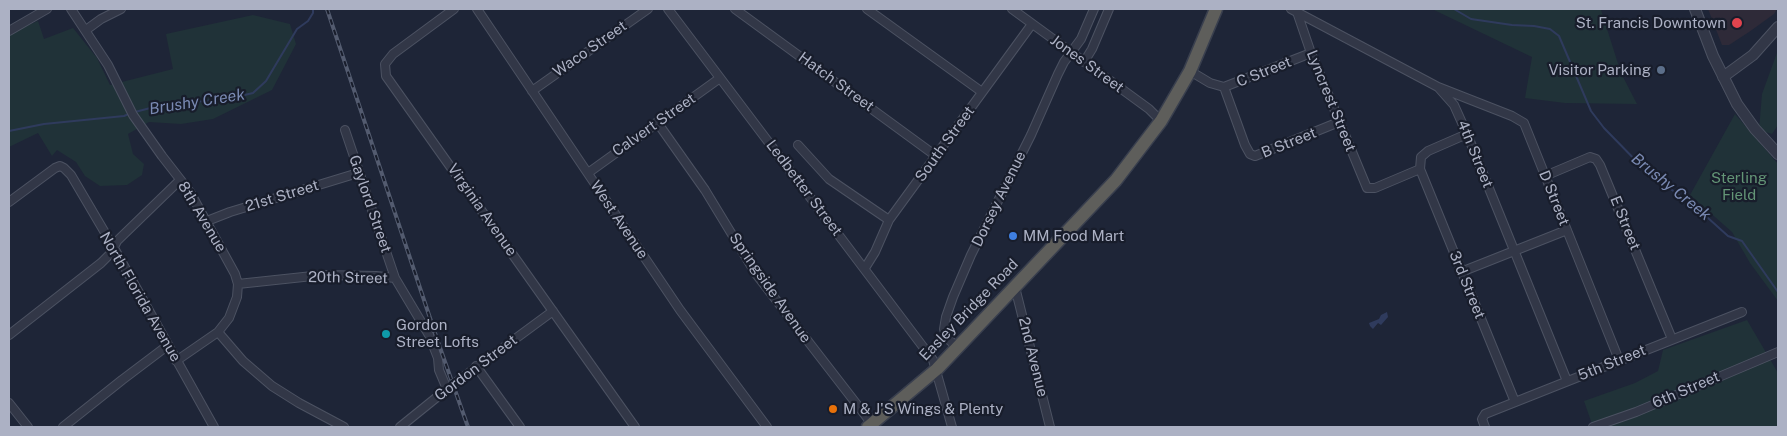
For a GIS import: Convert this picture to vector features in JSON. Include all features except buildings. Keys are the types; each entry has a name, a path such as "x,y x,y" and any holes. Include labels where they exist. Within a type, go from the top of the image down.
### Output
{"highway":[{"name":"Easley Bridge Road","path":"870,426 937,369 1116,180 1161,121 1190,71 1216,9"}],"street":[{"path":"9,31 47,9"},
{"name":"8th Avenue","path":"72,9 108,65 131,112 190,192 236,274 238,284"},
{"path":"86,30 111,13 121,9"},
{"name":"Virginia Avenue","path":"454,9 393,54 385,64 385,72 635,427"},
{"name":"West Avenue","path":"477,9 680,310 767,427"},
{"name":"Waco Street","path":"532,91 648,9"},
{"name":"Ledbetter Street","path":"668,9 933,360 952,427"},
{"name":"Hatch Street","path":"735,9 936,156"},
{"path":"867,9 982,92"},
{"name":"Jones Street","path":"1012,9 1149,109 1161,121"},
{"path":"1071,52 1081,39 1094,9"},
{"path":"1084,62 1092,49 1109,9"},
{"path":"1695,9 1722,77 1747,118 1778,154"},
{"name":"Lyncrest Street","path":"1294,10 1368,188 1375,188 1420,169"},
{"name":"4th Street","path":"1294,10 1438,87 1454,105 1567,381"},
{"name":"South Street","path":"865,268 875,252 889,220 1032,24"},
{"path":"1722,77 1753,55 1778,27"},
{"name":"Dorsey Avenue","path":"957,347 947,338 944,329 953,297 971,255 1031,135 1058,74 1071,52"},
{"name":"C Street","path":"1190,71 1210,83 1224,88 1311,53"},
{"name":"Calvert Street","path":"588,173 720,78"},
{"name":"D Street","path":"1438,87 1521,120 1524,124 1619,360"},
{"name":"B Street","path":"1224,88 1245,146 1250,154 1255,156 1339,122"},
{"name":"Springside Avenue","path":"657,122 705,190 756,274 870,426"},
{"name":"Gaylord Street","path":"345,130 395,278"},
{"path":"1420,169 1421,158 1428,151 1467,134"},
{"path":"798,145 829,179 889,220"},
{"name":"E Street","path":"1545,176 1590,157 1596,159 1672,340"},
{"name":"North Florida Avenue","path":"9,202 55,168 60,166 64,168 114,248 167,346 214,427"},
{"name":"3rd Street","path":"1420,169 1514,402"},
{"name":"21st Street","path":"207,221 230,212 358,173"},
{"path":"9,335 110,255 117,241 180,180"},
{"path":"1461,272 1566,230"},
{"name":"20th Street","path":"238,284 322,275 395,278 429,335 438,358 439,370 447,389"},
{"path":"176,361 218,332 234,309 238,284"},
{"name":"2nd Avenue","path":"1015,287 1050,427"},
{"name":"Gordon Street","path":"400,427 476,366 553,310"},
{"name":"5th Street","path":"1485,427 1482,419 1485,414 1742,312"},
{"path":"218,332 243,361 272,386 344,427"},
{"path":"63,427 167,346"},
{"name":"6th Street","path":"1594,427 1636,412 1778,352"},
{"path":"476,366 520,427"},
{"path":"9,403 28,427"}],"shaded area":[{"name":"St. Francis Downtown","path":"1708,9 1777,9 1774,14 1749,32 1729,45 1722,45"}],"green space":[{"path":"1432,9 1601,10 1621,73 1637,104 1565,103 1525,98 1532,57"},
{"path":"253,15 290,24 296,44 272,90 213,119 181,124 149,122 128,134 133,154 144,164 142,175 127,185 100,186 85,176 76,162 57,150 52,156 38,133 9,147 9,33 38,21 44,39 73,28 97,58 110,85 173,69 166,34"},
{"path":"1778,50 1778,125 1772,134 1759,130 1762,94"},
{"name":"Sterling Field","path":"1735,114 1778,164 1778,301 1750,263 1732,232 1690,195"},
{"path":"1747,320 1778,373 1778,427 1593,427 1584,401 1635,383 1658,371 1663,350"}],"water":[{"path":"1387,312 1388,317 1381,325 1378,323 1373,329 1370,326 1369,323 1379,319 1381,315"}],"waterway":[{"name":"Brushy Creek","path":"135,112 158,106 232,98 253,93 266,81 297,29 308,21 313,13 313,9"},
{"name":"Brushy Creek","path":"1454,9 1471,19 1550,29 1559,36 1591,111 1604,128 1646,171 1698,209 1728,236 1742,241 1778,292"},
{"name":"Brushy Creek","path":"9,131 44,124 124,116 131,113"}],"railway":[{"path":"327,9 468,427"}],"place":[{"name":"St. Francis Downtown","path":"1737,23"},
{"name":"Visitor Parking","path":"1661,70"},
{"name":"MM Food Mart","path":"1013,236"},
{"name":"Gordon Street Lofts","path":"386,334"},
{"name":"M & J'S Wings & Plenty","path":"833,409"}]}
